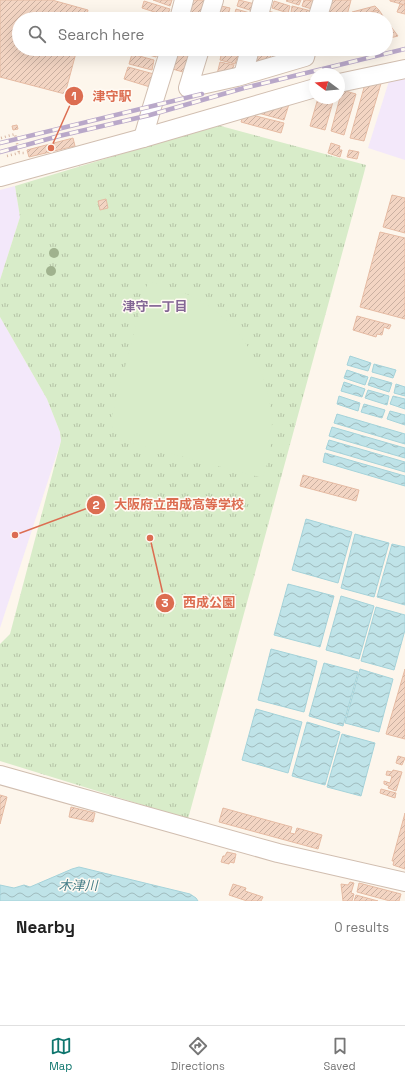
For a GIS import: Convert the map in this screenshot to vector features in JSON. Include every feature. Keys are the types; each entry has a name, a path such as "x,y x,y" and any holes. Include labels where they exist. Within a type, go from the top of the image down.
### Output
{"street":[{"path":"181,12 184,0"},
{"path":"210,12 214,0"},
{"path":"260,12 263,0"},
{"path":"319,12 323,0"},
{"path":"143,138 168,56"},
{"path":"198,56 188,88 243,75 305,56"},
{"path":"243,75 248,56"},
{"path":"345,82 405,69"},
{"path":"0,177 143,138 309,90"},
{"path":"0,775 271,851 405,882"}],"path":[{"path":"1,138 15,134 19,153 7,156"}],"shaded area":[{"path":"405,77 405,160 368,148 389,81"},
{"path":"15,186 20,217 0,280 0,190"},
{"path":"0,317 47,399 60,432 61,441 0,628"}],"green space":[{"path":"217,125 366,165 188,819 0,761 0,644 10,634 61,441 60,432 47,399 0,317 0,280 20,217 15,186"},
{"path":"148,281 179,290 207,305 222,316 246,343 263,376 271,412 271,442 263,478 120,440 110,423"}],"water":[{"path":"350,356 371,363 368,371 347,365"},
{"path":"374,364 396,370 393,378 372,372"},
{"path":"347,370 368,377 365,385 344,378"},
{"path":"371,377 392,383 389,392 368,385"},
{"path":"344,382 365,389 362,397 341,391"},
{"path":"396,384 405,387 405,396 394,393"},
{"path":"368,390 389,396 387,405 365,398"},
{"path":"339,396 360,403 358,411 337,404"},
{"path":"393,396 405,399 405,409 390,404"},
{"path":"364,404 385,410 382,418 361,412"},
{"path":"390,411 405,415 405,425 387,419"},
{"path":"337,414 405,434 405,444 334,423"},
{"path":"332,427 405,448 405,458 329,436"},
{"path":"329,440 405,462 405,472 326,449"},
{"path":"325,453 405,476 405,486 323,462"},
{"path":"306,519 352,532 338,583 292,570"},
{"path":"355,534 389,543 374,597 341,588"},
{"path":"392,544 405,547 405,605 377,597"},
{"path":"288,584 334,596 320,647 274,635"},
{"path":"341,596 374,606 359,659 326,650"},
{"path":"376,607 405,615 405,630 394,670 361,661"},
{"path":"271,649 317,661 304,712 258,700"},
{"path":"324,663 358,672 343,726 309,716"},
{"path":"360,669 393,679 379,732 345,723"},
{"path":"256,709 302,722 288,773 242,760"},
{"path":"307,722 340,732 325,785 292,776"},
{"path":"342,734 375,743 361,796 327,787"},
{"name":"木津川","path":"79,867 190,894 198,901 0,901 0,885 14,888 24,885 30,887"}],"building":[{"path":"0,0 52,0 88,10 88,12 12,12 12,56 75,56 65,94 0,77"},
{"path":"153,0 172,0 170,6"},
{"path":"187,0 209,0 205,12 184,12"},
{"path":"239,0 255,4 253,11 237,6"},
{"path":"301,0 299,5 286,1"},
{"path":"304,0 315,1 312,9 302,6"},
{"path":"330,0 351,0 348,12 327,12"},
{"path":"405,0 405,5 390,1"},
{"path":"144,1 170,9 169,12 154,12 142,8"},
{"path":"274,1 290,6 288,12 272,8"},
{"path":"400,4 405,5 405,14 397,12"},
{"path":"217,5 230,8 229,12 215,12"},
{"path":"292,6 311,11 311,12 291,12"},
{"path":"375,6 379,10 372,12 352,12"},
{"path":"236,9 246,12 235,12"},
{"path":"393,29 398,36 393,37"},
{"path":"131,56 139,56 154,60 152,70 129,64"},
{"path":"173,56 189,56 195,58 190,74 169,68"},
{"path":"221,56 238,56 235,64 220,60"},
{"path":"251,56 271,56 268,64 249,65"},
{"path":"272,56 293,56 292,59 288,61"},
{"path":"220,62 234,65 232,71 217,74"},
{"path":"128,67 154,74 150,87 124,79"},
{"path":"382,80 364,141 350,138 365,84"},
{"path":"345,91 356,94 344,135 331,131 338,104 345,104"},
{"path":"290,101 284,120 258,113"},
{"path":"316,104 332,104 325,130 310,126"},
{"path":"244,113 284,123 281,133 241,122"},
{"path":"17,125 18,129 13,130 12,126"},
{"path":"73,138 75,146 29,157 27,150"},
{"path":"331,143 340,146 339,150 342,150 340,157 328,153"},
{"path":"349,150 359,152 357,159 347,157"},
{"path":"392,195 405,198 405,233 383,227"},
{"path":"106,199 108,208 100,210 98,201"},
{"path":"380,232 405,238 405,319 360,307"},
{"path":"357,316 391,325 389,329 384,327 382,335 377,334 376,337 353,330"},
{"path":"303,475 359,490 356,501 300,486"},
{"path":"405,669 405,739 386,734"},
{"path":"398,756 405,758 402,765 396,763"},
{"path":"393,770 402,772 396,791 388,788 389,786 384,784 384,781 390,783 392,776 386,775 387,771 392,772"},
{"path":"381,789 396,793 395,798 380,793"},
{"path":"0,795 7,797 0,824"},
{"path":"71,807 95,813 93,822 69,817"},
{"path":"223,808 292,827 290,833 295,834 297,828 322,835 318,849 219,822"},
{"path":"405,813 405,869 393,865 394,861 392,861"},
{"path":"227,852 236,854 234,863 230,862 229,864 221,862 223,856 225,856"},
{"path":"350,882 354,883 351,893 354,894 352,901 343,901 341,884 348,885"},
{"path":"359,883 401,894 399,901 390,901 357,892"},
{"path":"233,884 246,888 245,891 263,897 261,901 247,901 229,895"},
{"path":"356,895 378,901 354,901"}],"railway":[{"path":"393,52 405,49"},
{"path":"0,152 59,136 150,115 244,88 376,56"},
{"path":"0,143 202,94"}],"place":[{"name":"津守駅","path":"51,148"},
{"name":"大阪府立西成高等学校","path":"15,535"},
{"name":"西成公園","path":"150,538"}],"district":[{"name":"津守一丁目","path":"155,306"}]}
